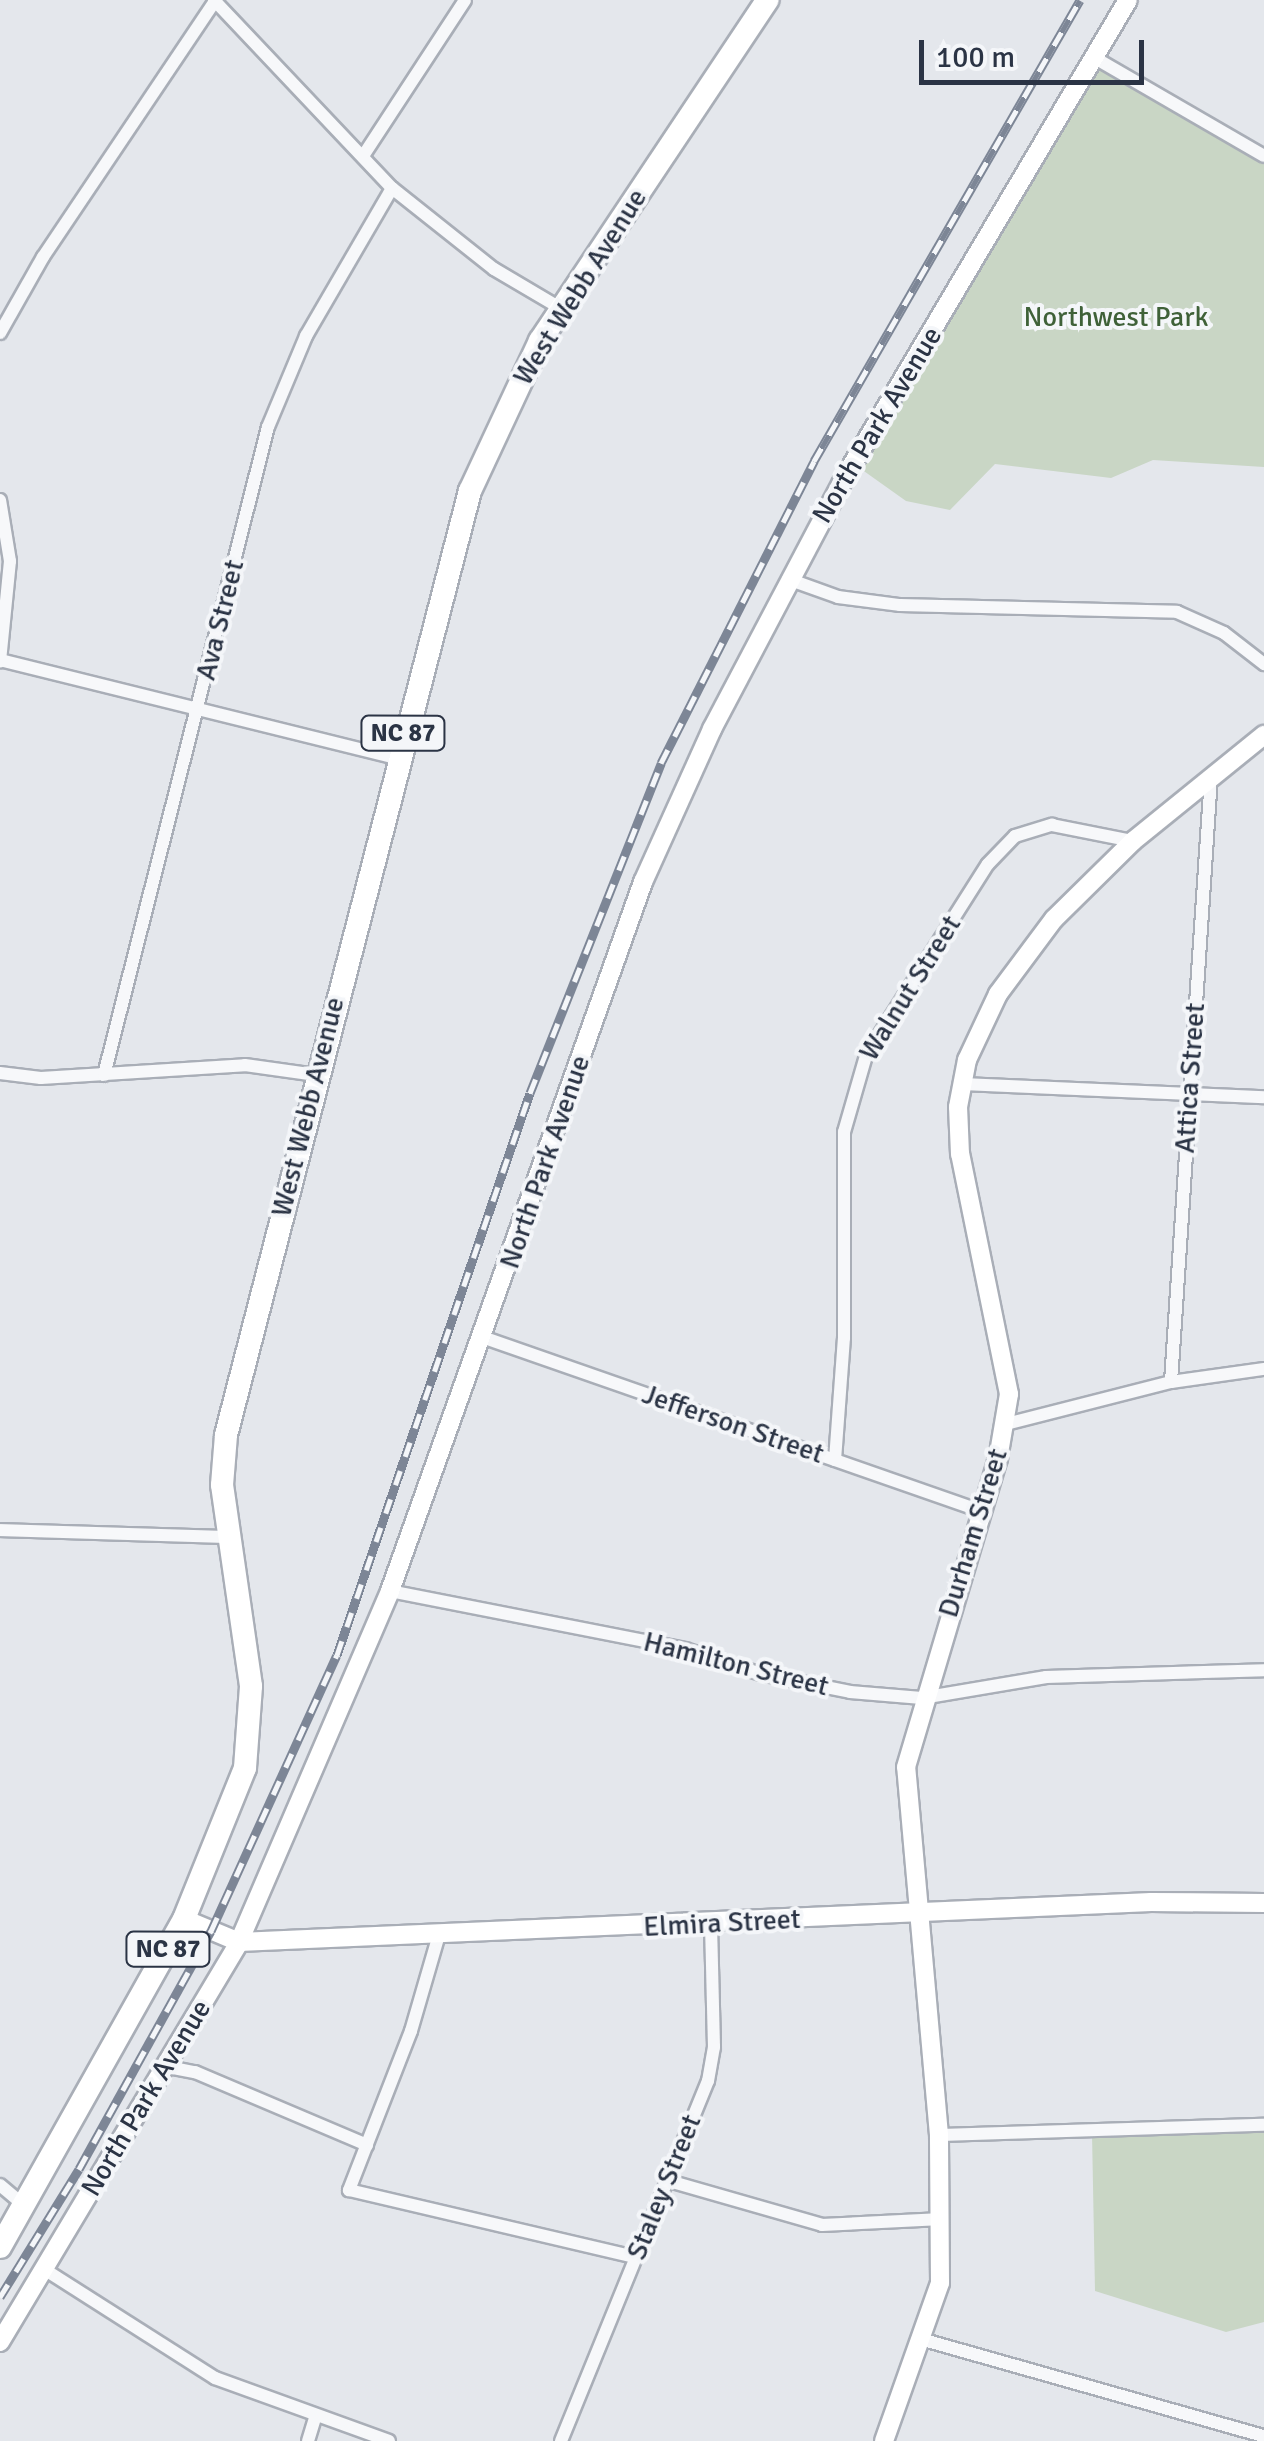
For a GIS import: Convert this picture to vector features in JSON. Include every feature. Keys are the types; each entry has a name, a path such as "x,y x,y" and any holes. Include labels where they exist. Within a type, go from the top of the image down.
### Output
{"highway":[{"name":"West Webb Avenue","path":"0,2247 184,1919 234,1806 250,1734 248,1654 222,1485 226,1435 396,758 470,491 502,416 560,308 767,0"}],"street":[{"path":"362,156 463,0"},
{"name":"North Park Avenue","path":"0,2342 47,2271 163,2066 240,1942 390,1592 485,1338 642,882 788,579 1128,0"},
{"path":"0,333 43,257 215,1 392,188 482,260 560,308"},
{"path":"1095,58 1264,156"},
{"name":"Ava Street","path":"104,1075 284,385 392,188"},
{"path":"0,500 10,562 0,661 396,758"},
{"path":"788,579 838,598 900,606 1177,612 1224,632 1264,664"},
{"name":"Durham Street","path":"884,2441 938,2300 942,2219 940,2135 906,1795 909,1748 1006,1424 1006,1371 960,1154 964,1084 977,1034 1016,968 1134,842 1264,735"},
{"name":"Attica Street","path":"1171,1382 1211,775"},
{"name":"Walnut Street","path":"835,1460 844,1338 844,1132 866,1056 988,864 1015,836 1052,825 1134,842"},
{"path":"0,1073 104,1075 245,1066 316,1075"},
{"path":"964,1084 1264,1097"},
{"name":"Jefferson Street","path":"485,1338 981,1510"},
{"path":"1006,1424 1171,1382 1264,1369"},
{"path":"0,1530 228,1537"},
{"name":"Hamilton Street","path":"390,1592 686,1649 807,1685 922,1698 1046,1677 1264,1670"},
{"name":"Elmira Street","path":"184,1919 240,1942 438,1938 919,1913 1264,1903"},
{"name":"Staley Street","path":"561,2441 712,2068 711,1923"},
{"path":"438,1938 349,2190 635,2257"},
{"path":"163,2066 195,2072 366,2145"},
{"path":"940,2135 1264,2125"},
{"path":"669,2181 822,2226 942,2219"},
{"path":"2,2189 25,2206"},
{"path":"47,2271 215,2378 316,2418 389,2441"},
{"path":"924,2340 1264,2436"},
{"path":"308,2441 316,2418"}],"green space":[{"name":"Northwest Park","path":"1100,65 1264,161 1264,467 1153,460 1111,478 995,464 950,510 906,501 861,469 869,451"},
{"path":"1264,2130 1264,2322 1226,2332 1095,2291 1092,2133"}],"railway":[{"path":"0,2297 79,2169 211,1931 337,1655 530,1093 661,763 814,461 1080,0"}]}
